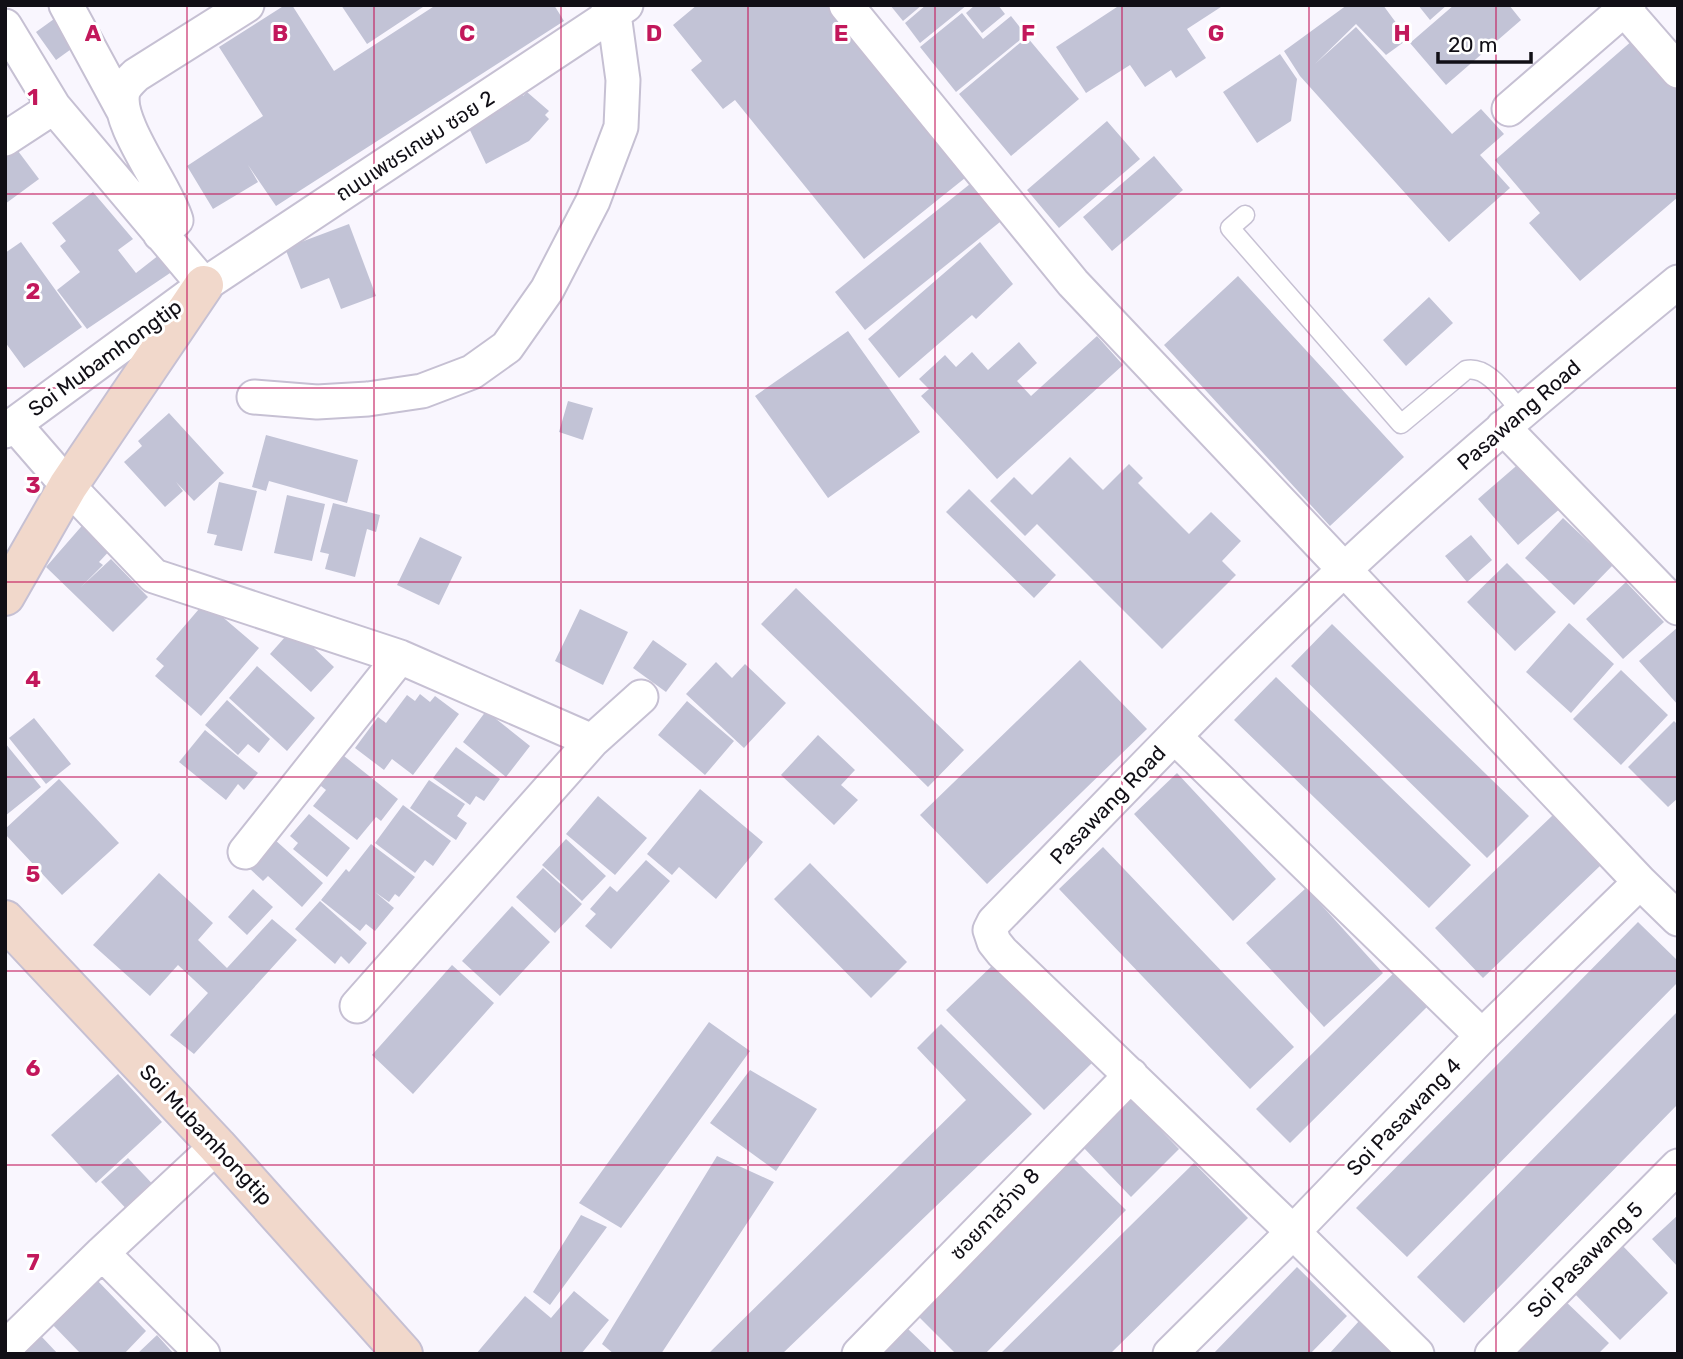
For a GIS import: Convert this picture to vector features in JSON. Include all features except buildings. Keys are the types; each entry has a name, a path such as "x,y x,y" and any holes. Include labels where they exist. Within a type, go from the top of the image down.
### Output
{"street":[{"path":"66,5 167,197 176,220 160,233"},
{"path":"123,110 123,89 136,75 247,5"},
{"path":"846,5 1073,283 1678,919"},
{"path":"1509,109 1626,7 1678,71"},
{"path":"254,397 317,402 368,399 422,391 472,372 507,347 547,290 593,201 621,127 623,80 616,8"},
{"name":"ถนนเพชรเกษม ซอย 2","path":"204,285 616,8"},
{"path":"5,26 54,107 204,285 68,486 5,596"},
{"path":"5,139 54,107"},
{"name":"Pasawang Road","path":"1416,1354 1002,952 994,942 990,930 994,922 1175,737 1344,570 1512,419 1678,282"},
{"name":"Soi Mubamhongtip","path":"10,428 204,285"},
{"path":"1512,419 1678,608"},
{"path":"10,428 154,576 400,657 592,741"},
{"path":"245,852 400,657"},
{"path":"357,1006 592,741 641,697"},
{"path":"1175,737 1482,1036"},
{"name":"Soi Pasawang 4","path":"1170,1354 1293,1232 1482,1036 1640,882"},
{"name":"Soi Mubamhongtip","path":"5,920 217,1146 403,1354"},
{"name":"ซอยภาสว่าง 8","path":"859,1354 1131,1075"},
{"path":"5,1348 217,1146"},
{"name":"Soi Pasawang 5","path":"1492,1354 1678,1166"},
{"path":"102,1253 203,1354"}],"lane":[{"path":"1245,215 1230,228 1401,424 1466,370 1475,368 1484,372 1512,419"}]}
